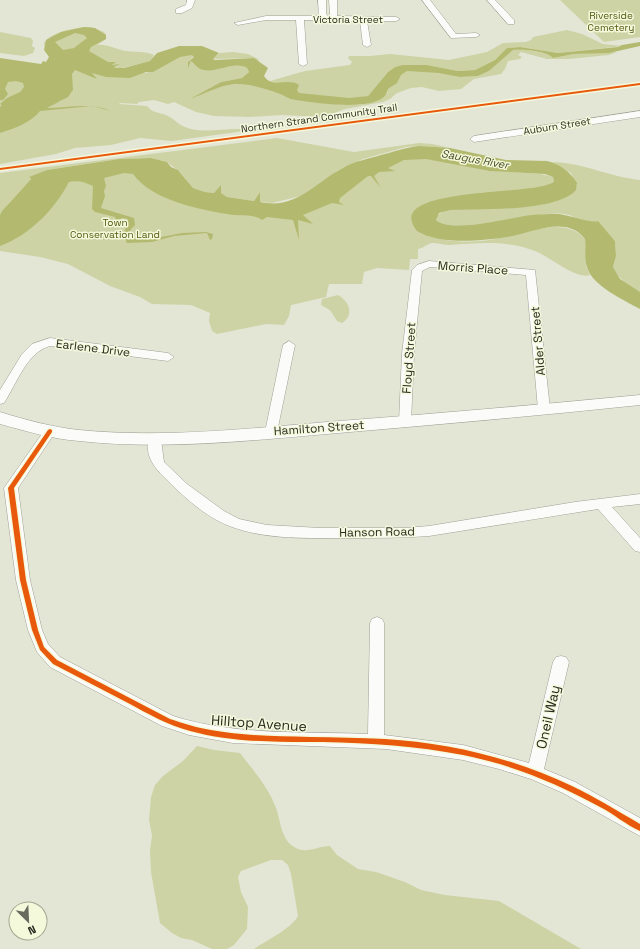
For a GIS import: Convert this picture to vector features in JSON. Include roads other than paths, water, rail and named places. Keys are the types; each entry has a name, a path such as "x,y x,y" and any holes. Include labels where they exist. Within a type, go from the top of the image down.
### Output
{"main road":[{"name":"Hamilton Street","path":"0,418 50,431 155,440 405,422 640,400"}],"street":[{"path":"179,11 189,6 191,0"},
{"path":"322,0 322,15 328,19 334,14 333,0"},
{"path":"426,0 454,36 476,35"},
{"path":"491,0 511,22"},
{"name":"Victoria Street","path":"238,23 266,18 396,19"},
{"path":"300,18 303,64"},
{"path":"363,19 366,45"},
{"name":"Auburn Street","path":"474,139 640,114"},
{"name":"Morris Place","path":"415,294 417,270 429,264 531,272"},
{"name":"Alder Street","path":"531,272 544,409"},
{"name":"Floyd Street","path":"405,422 408,354 415,294"},
{"name":"Earlene Drive","path":"0,400 26,357 36,346 56,342 168,357"},
{"path":"271,432 289,345"},
{"name":"Hilltop Avenue","path":"50,431 10,488 23,580 35,630 39,642 47,655 55,662 168,721 183,727 219,735 241,737 376,741 426,746 471,753 509,763 584,793 640,828"},
{"name":"Hanson Road","path":"155,440 154,451 158,464 182,487 219,515 244,525 267,530 320,533 405,533 429,531 640,499"},
{"path":"601,504 640,547"},
{"path":"376,741 377,623"},
{"name":"Oneil Way","path":"535,773 561,662"}],"water":[{"path":"84,27 95,28 106,35 106,39 91,47 89,51 108,62 116,62 112,65 120,64 114,67 116,68 124,68 150,61 157,53 179,46 202,46 219,53 213,59 215,60 254,58 268,68 264,76 267,80 271,82 295,83 299,85 297,90 299,93 349,98 368,96 388,72 395,67 402,65 427,65 458,71 475,70 495,60 507,48 520,47 558,53 618,47 640,42 640,46 609,53 574,54 553,58 540,52 513,50 489,71 478,76 460,77 439,73 407,71 401,75 397,83 388,89 384,97 374,102 345,105 290,99 269,90 240,84 217,88 190,99 221,82 242,78 249,72 247,68 241,66 230,66 206,70 199,68 191,61 188,68 188,62 194,57 192,55 180,57 153,72 146,72 130,78 106,77 92,73 97,79 75,70 72,74 73,90 68,97 47,108 89,106 40,111 27,122 0,133 0,107 2,105 0,104 7,98 20,92 24,87 23,83 16,81 8,82 5,89 8,94 3,100 0,100 0,58 41,64 43,61 46,62 49,57 44,50 46,40 61,32","holes":["75,33 84,35 87,38 74,48 63,50 55,42"]},
{"name":"Saugus River","path":"420,146 450,148 506,160 547,161 564,169 577,183 576,190 567,197 536,206 450,210 439,213 436,220 444,224 468,225 532,215 557,214 595,222 598,221 615,241 616,256 613,267 620,279 640,292 640,309 609,292 595,280 590,274 586,264 585,239 577,232 568,228 548,228 507,237 473,241 437,238 417,231 412,216 421,206 441,199 468,194 544,186 554,181 553,177 545,174 490,171 426,159 404,160 388,168 395,171 379,172 374,176 381,188 371,176 368,176 340,198 339,202 344,205 332,203 303,215 313,224 298,220 299,240 293,220 267,217 262,220 252,216 233,215 178,203 152,191 141,183 133,174 124,173 104,178 106,186 104,191 105,196 101,208 134,218 135,225 131,229 128,237 136,239 151,239 182,233 206,232 213,234 212,239 210,240 207,233 174,236 152,242 127,243 123,234 128,223 128,219 122,218 116,221 115,217 95,212 92,209 93,186 84,182 76,181 69,182 57,202 31,228 0,246 0,215 2,211 31,179 29,177 47,170 119,159 151,158 167,162 171,167 178,170 193,188 214,193 221,185 221,193 227,197 254,201 260,192 260,202 273,203 285,202 295,198 343,168 362,160 405,148"}],"park label":[{"name":"Riverside Cemetery","path":"611,20"},
{"name":"Town Conservation Land","path":"115,228"}]}
